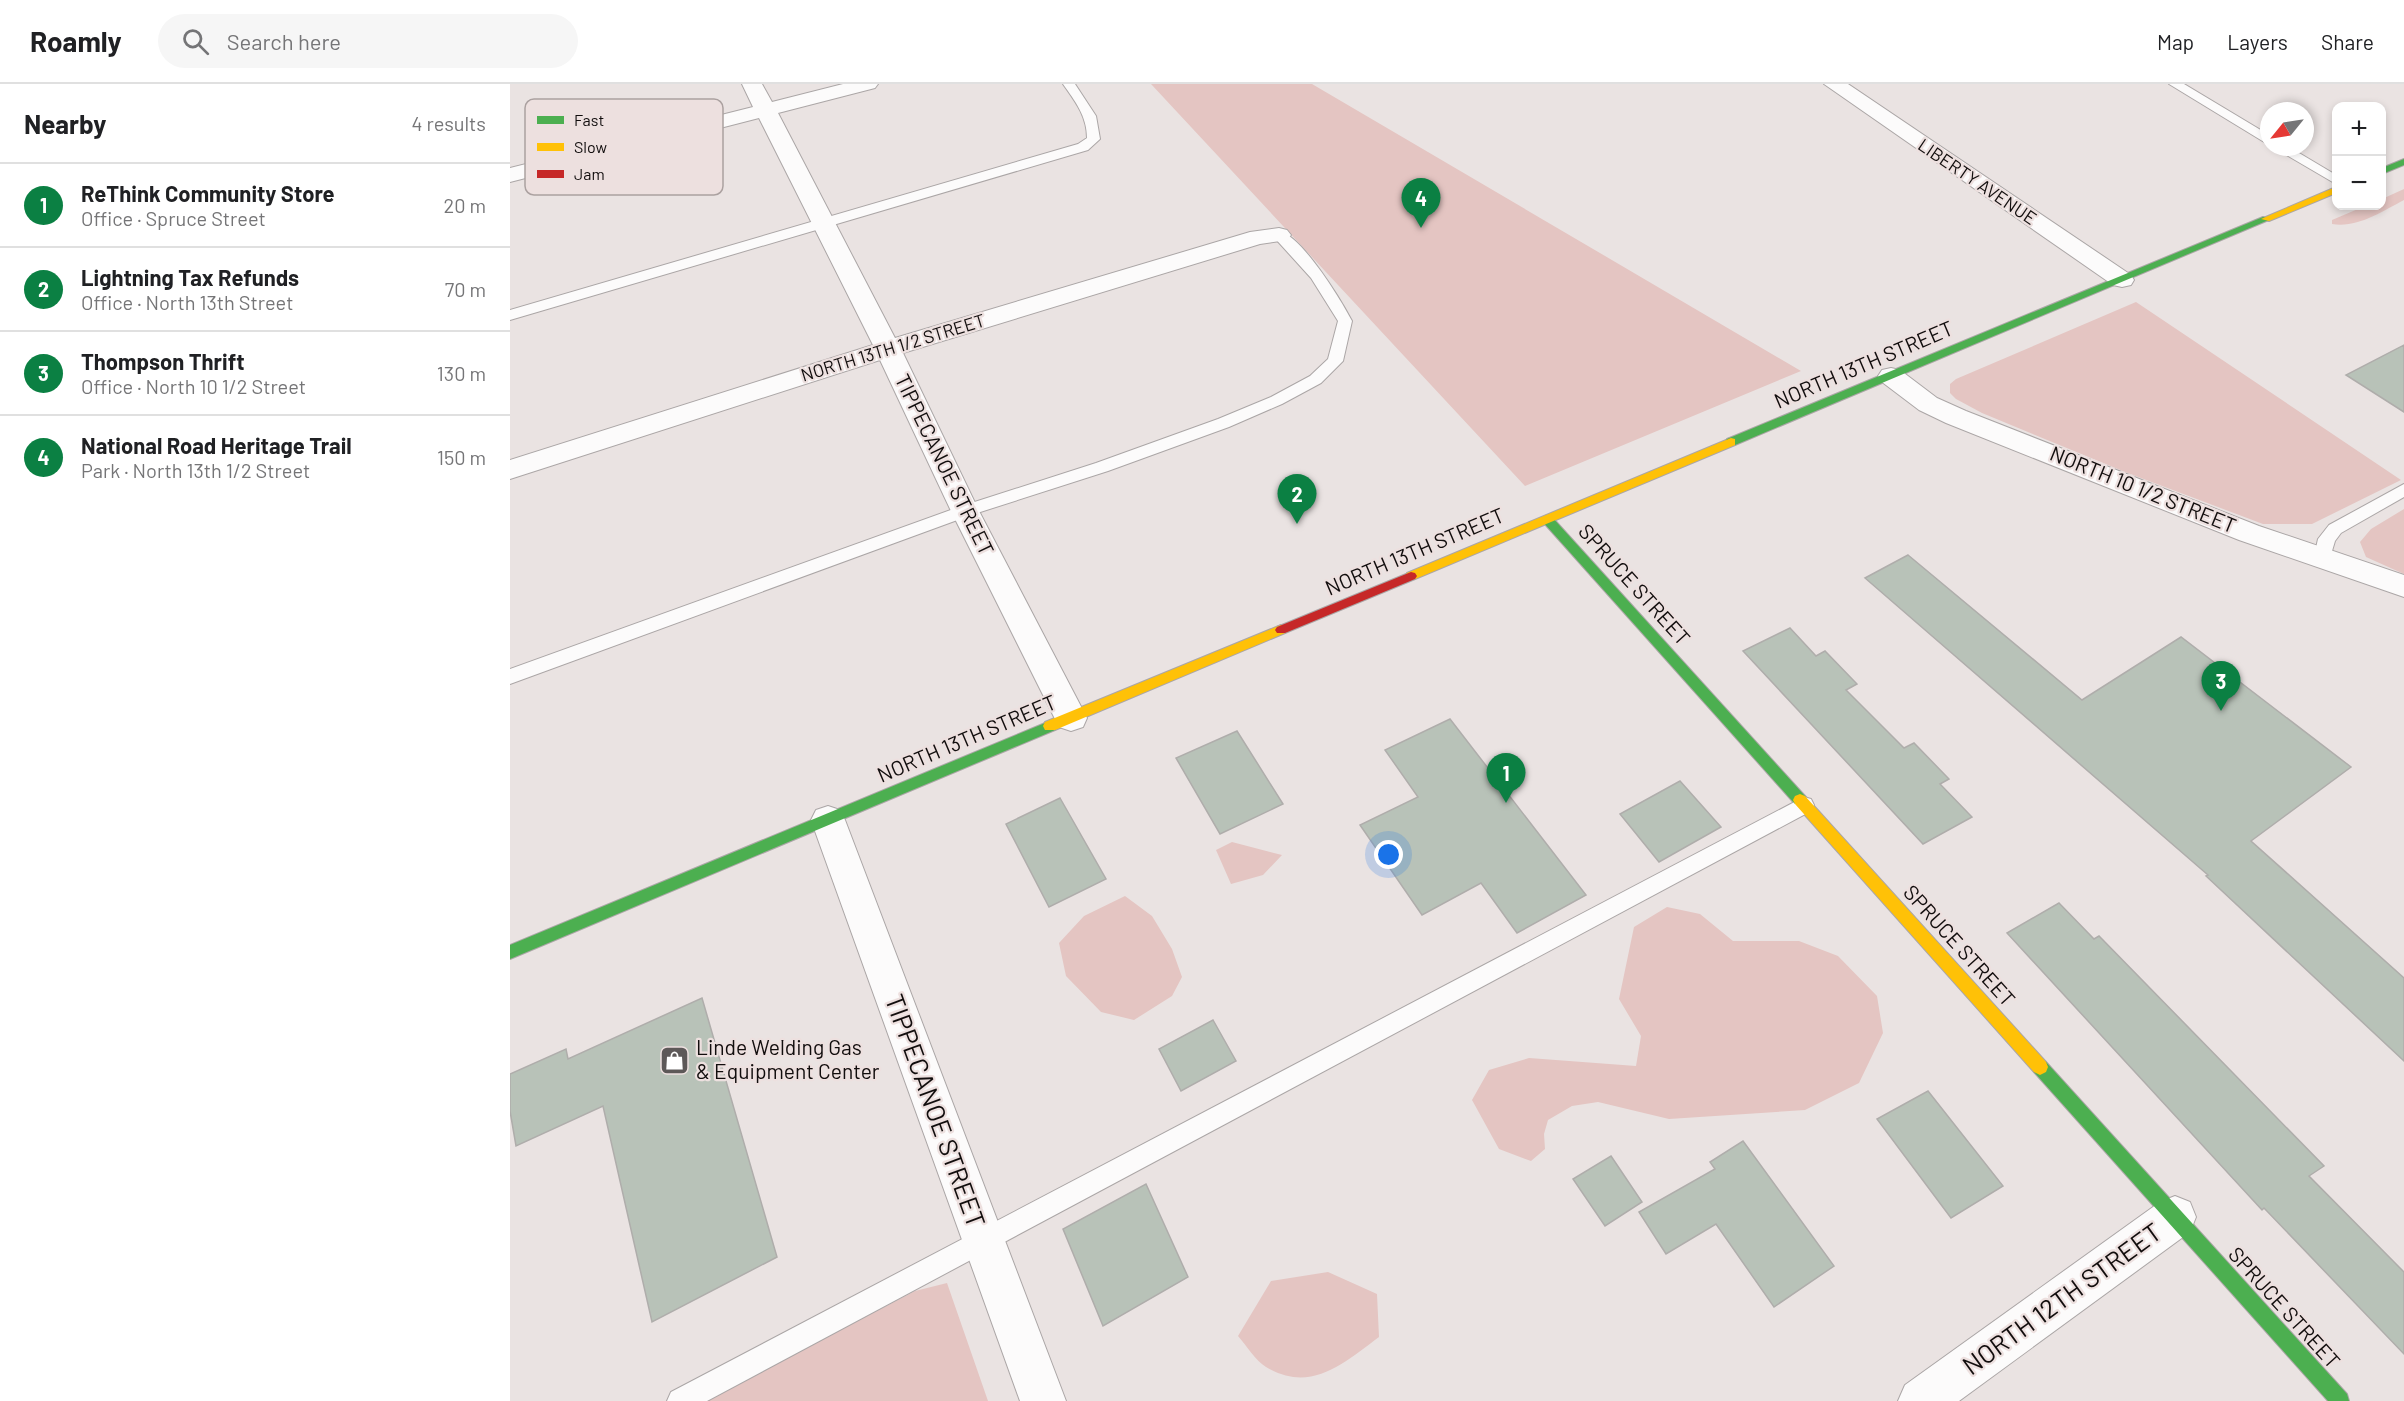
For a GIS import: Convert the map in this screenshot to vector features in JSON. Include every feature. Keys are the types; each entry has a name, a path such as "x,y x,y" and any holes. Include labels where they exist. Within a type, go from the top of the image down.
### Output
{"main road":[{"path":"2386,169 2404,162"},
{"name":"NORTH 13TH STREET","path":"510,952 2332,192"},
{"name":"SPRUCE STREET","path":"1547,519 2340,1401"}],"street":[{"name":"TIPPECANOE STREET","path":"752,84 888,349 964,511 1071,718"},
{"path":"723,120 868,84"},
{"name":"LIBERTY AVENUE","path":"1834,84 2121,280"},
{"path":"510,175 525,171"},
{"name":"NORTH 13TH 1/2 STREET","path":"510,470 888,349 1258,237 1279,235"},
{"name":"NORTH 10 1/2 STREET","path":"1891,376 1928,404 1956,417 2249,532 2404,586"},
{"name":"TIPPECANOE STREET","path":"828,820 1042,1401"},
{"name":"NORTH 12TH STREET","path":"1921,1401 2175,1217"}],"lane":[{"path":"510,315 824,225 1083,147 1094,139 1095,127 1084,103 1069,84"},
{"path":"2175,84 2260,136"},
{"path":"2296,156 2332,177"},
{"path":"510,677 964,511 1040,489 1294,394 1335,362 1345,321 1330,291 1301,256 1279,235"},
{"path":"2323,557 2327,539 2336,529 2404,490"},
{"path":"680,1401 1804,806"}],"shaded area":[{"path":"1151,84 1312,84 1801,371 1525,486"},
{"path":"2404,189 2404,200 2386,210 2386,197"},
{"path":"2356,210 2385,210 2351,224 2332,224 2332,220"},
{"path":"2136,302 2401,480 2312,524 2263,524 2125,472 1982,413 1956,399 1950,393 1950,384 1956,379"},
{"path":"2404,509 2404,574 2366,557 2360,542 2371,529"},
{"path":"1232,842 1282,855 1263,875 1231,884 1216,850"},
{"path":"1125,896 1152,916 1172,949 1182,977 1172,996 1134,1020 1101,1012 1066,976 1059,943 1084,916"},
{"path":"1667,907 1700,914 1733,941 1799,941 1838,956 1877,996 1883,1033 1859,1083 1805,1110 1669,1119 1598,1102 1572,1106 1548,1120 1544,1134 1545,1149 1531,1161 1499,1149 1472,1100 1489,1070 1529,1058 1636,1066 1641,1036 1619,999 1634,927"},
{"path":"1328,1272 1377,1294 1379,1337 1340,1365 1312,1376 1282,1375 1266,1367 1238,1336 1271,1281"},
{"path":"947,1283 988,1401 703,1401 915,1291"}],"building":[{"path":"2404,345 2404,412 2346,375"},
{"path":"1908,555 2082,700 2181,637 2351,767 2251,841 2404,978 2404,1061 2206,876 2208,875 1865,578"},
{"path":"1790,628 1816,656 1825,651 1857,684 1846,690 1904,748 1914,743 1949,779 1940,784 1972,817 1923,844 1743,651"},
{"path":"1450,719 1586,895 1517,933 1481,883 1422,915 1360,825 1418,797 1385,750"},
{"path":"1237,731 1283,804 1220,834 1176,758"},
{"path":"1680,781 1721,827 1659,862 1620,814"},
{"path":"1060,798 1106,879 1049,907 1006,824"},
{"path":"2059,903 2094,939 2099,936 2324,1166 2309,1176 2404,1272 2404,1354 2264,1208 2262,1210 2007,933"},
{"path":"702,998 777,1257 652,1322 603,1106 516,1146 510,1111 510,1074 566,1049 568,1059"},
{"path":"1213,1020 1236,1061 1181,1091 1159,1049"},
{"path":"1928,1091 2003,1186 1951,1218 1877,1119"},
{"path":"1743,1141 1834,1266 1774,1307 1716,1224 1666,1254 1639,1212 1715,1169 1710,1162"},
{"path":"1611,1156 1642,1202 1605,1226 1573,1179"},
{"path":"1146,1184 1188,1277 1103,1326 1063,1229"}],"traffic: fast":[{"path":"2386,169 2404,162"},
{"path":"1731,442 2266,219"},
{"path":"1547,519 1800,800"},
{"path":"510,952 1050,726"},
{"path":"2040,1067 2340,1401"}],"traffic: slow":[{"path":"2266,219 2332,192"},
{"path":"1411,576 1731,442"},
{"path":"1050,726 1281,630"},
{"path":"1800,800 2040,1067"}],"traffic: jam":[{"path":"1281,630 1411,576"}],"place":[{"name":"National Road Heritage Trail","path":"1421,228"},
{"name":"Lightning Tax Refunds","path":"1297,524"},
{"name":"Thompson Thrift","path":"2221,711"},
{"name":"ReThink Community Store","path":"1506,803"},
{"name":"Linde Welding Gas & Equipment Center","path":"675,1060"}]}
